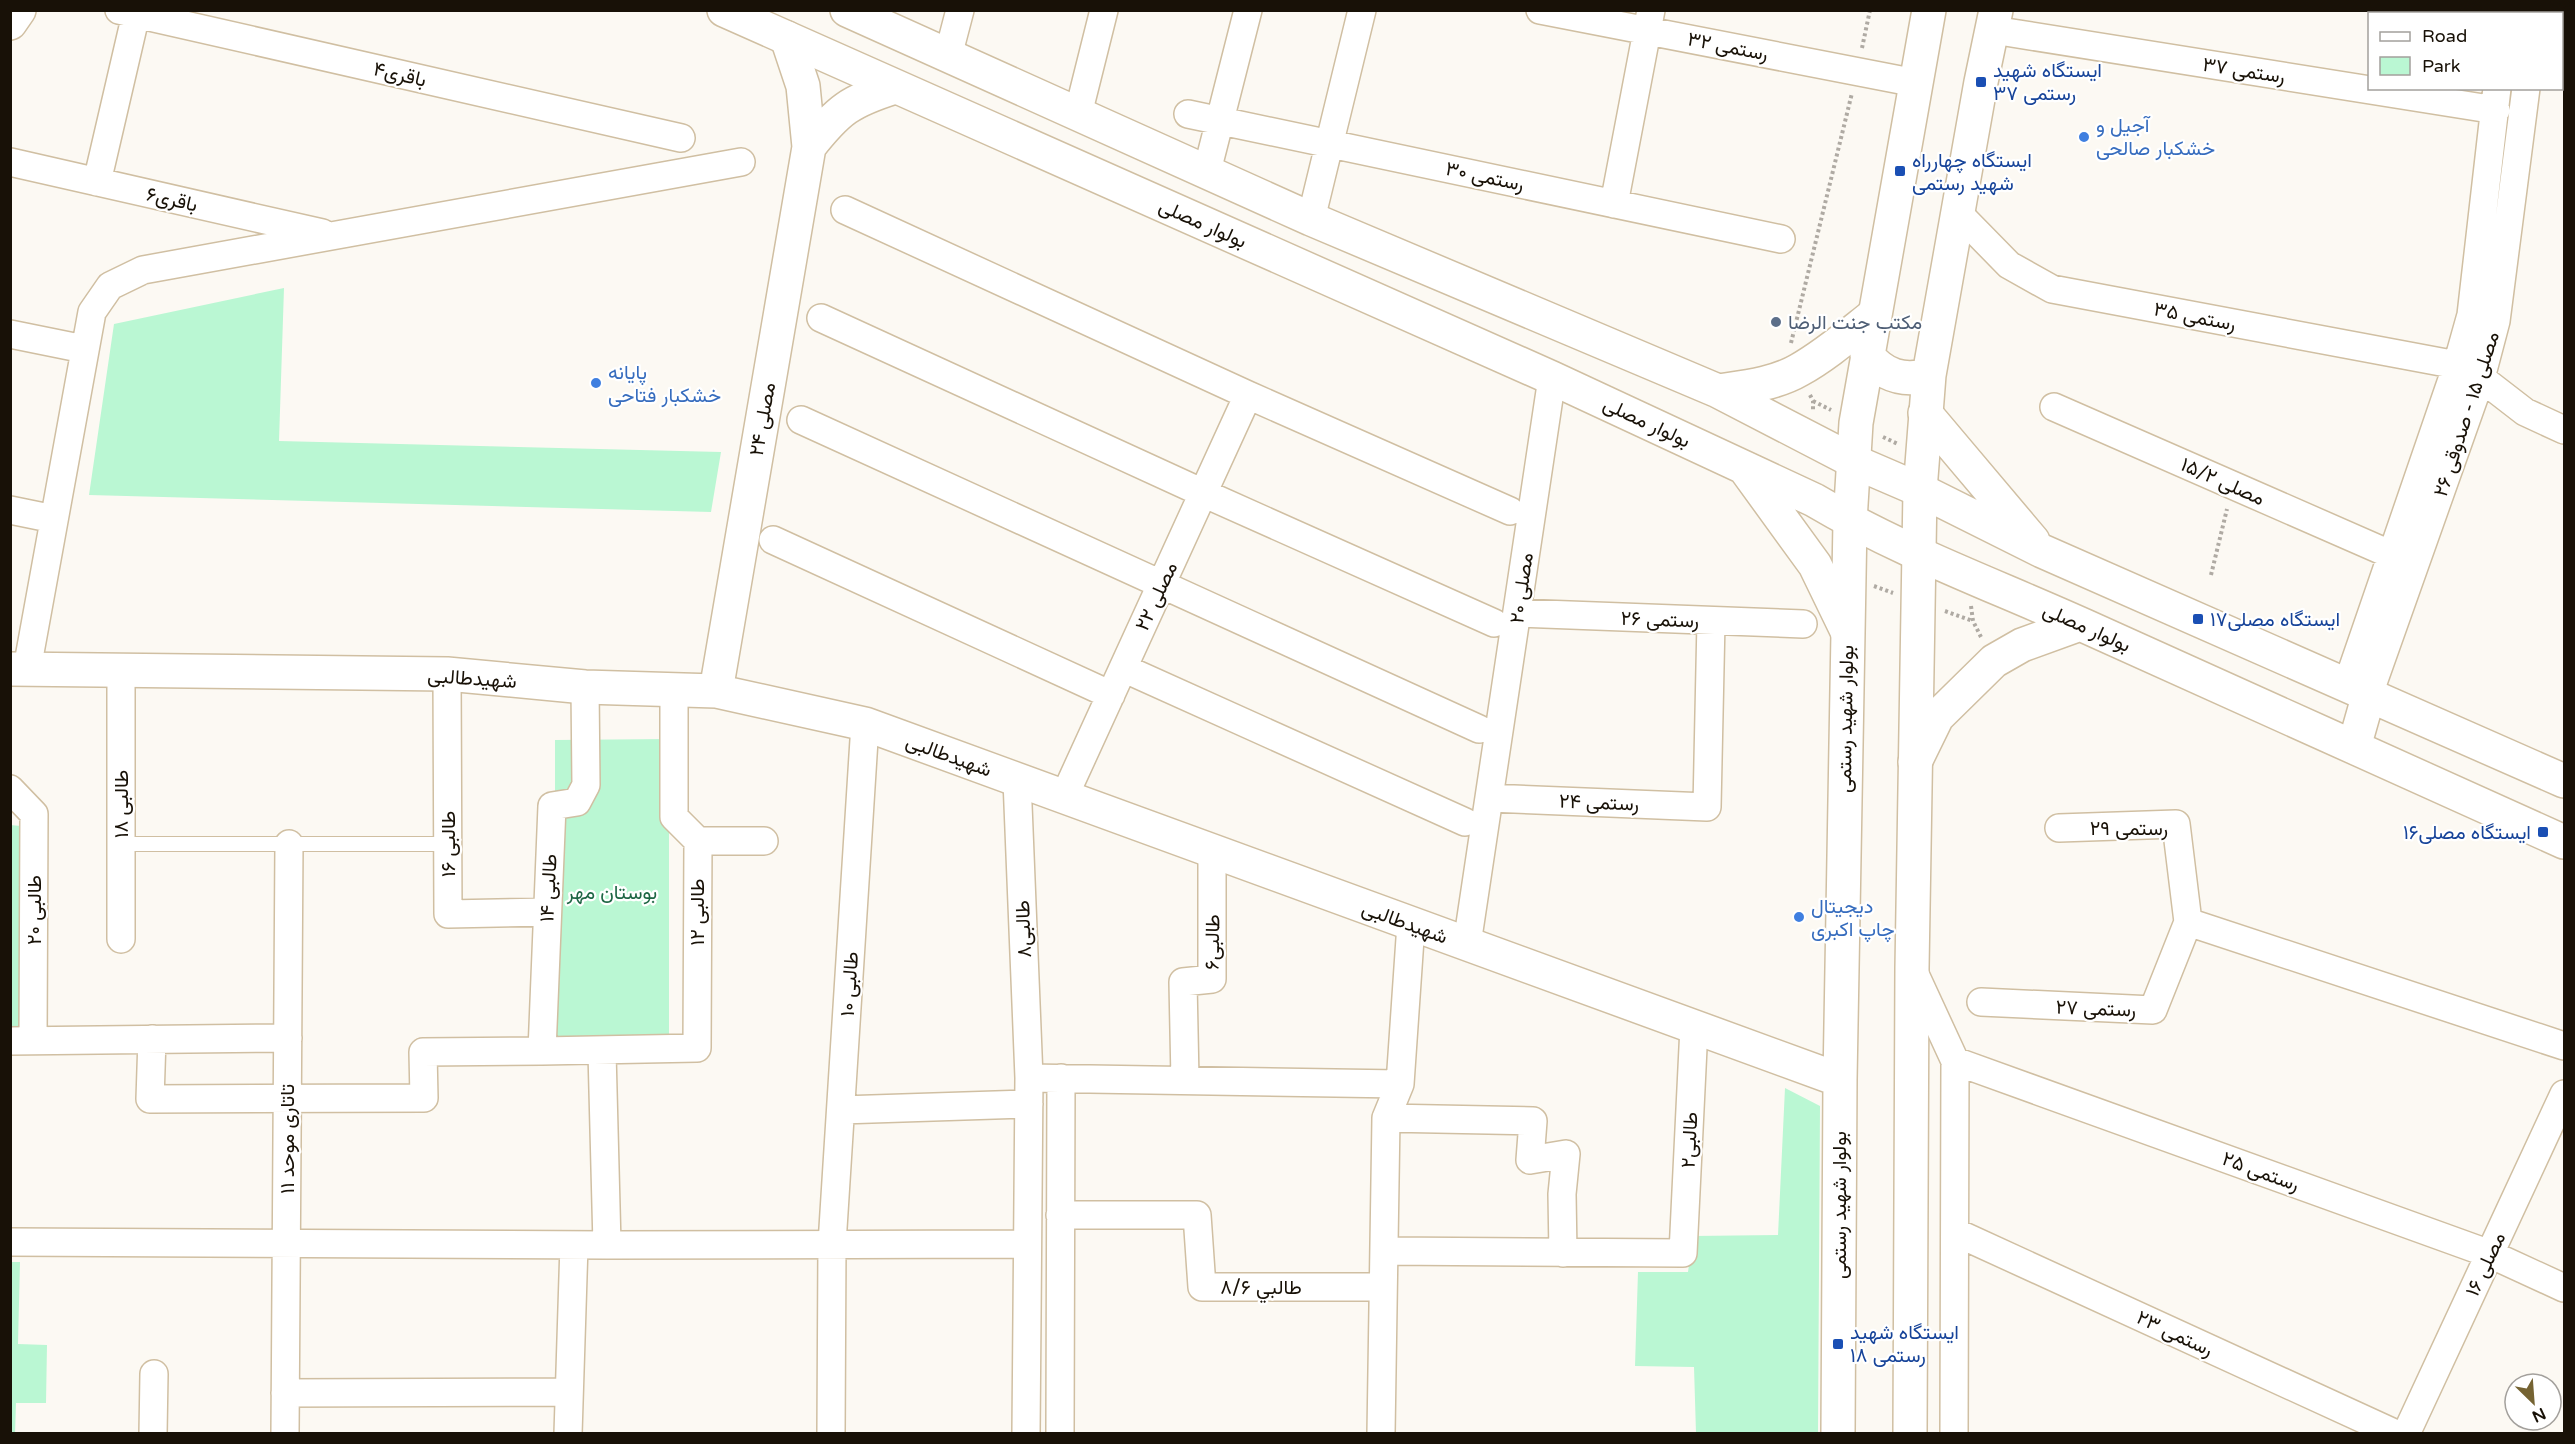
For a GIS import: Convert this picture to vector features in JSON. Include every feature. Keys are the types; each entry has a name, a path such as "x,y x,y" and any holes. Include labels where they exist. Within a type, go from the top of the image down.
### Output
{"main road":[{"path":"10,23 19,10"},
{"name":"بولوار مصلی","path":"724,10 1552,378 1814,500 1918,555 2080,624 2565,842"},
{"path":"847,10 1311,219 1718,391 1855,462 1920,490 2042,551 2565,781"},
{"name":"بولوار شهید رستمی","path":"1838,1434 1846,631 1856,423 1929,10"},
{"path":"1910,1434 1912,968 1920,490 1929,375 1994,20"},
{"path":"787,38 802,86 809,147"},
{"path":"809,147 832,118 842,111 861,98 895,87"},
{"name":"مصلی ۲۴","path":"716,691 809,147"},
{"path":"1718,391 1758,385 1797,372 1823,355 1874,315"},
{"path":"1867,355 1876,366 1901,379 1929,375"},
{"path":"1925,413 2042,551"},
{"path":"1743,466 1815,565 1846,631"},
{"path":"1915,762 1937,717 1994,661 2022,645 2080,624"},
{"name":"شهیدطالبی","path":"19,669 447,675 585,687 716,691 865,724 1840,1080"},
{"path":"2354,747 2358,689"}],"street":[{"path":"948,56 960,10"},
{"path":"1078,114 1104,10"},
{"path":"1207,171 1248,10"},
{"path":"1311,219 1362,10"},
{"name":"رستمی ۳۲","path":"1540,10 1649,20 1857,72 1916,83"},
{"path":"97,182 127,12"},
{"name":"باقری۴","path":"127,12 681,138"},
{"path":"1614,204 1649,20"},
{"name":"رستمی ۳۷","path":"1994,20 2368,79"},
{"name":"رستمی ۳۷","path":"2439,90 2496,99"},
{"name":"مصلی ۱۵ - صدوقی ۲۶","path":"2358,689 2481,378 2496,321 2526,90"},
{"name":"مصلی ۱۵ - صدوقی ۲۶","path":"2358,689 2392,555 2457,365 2471,315 2496,99"},
{"name":"رستمی ۳۰","path":"1188,114 1781,239"},
{"name":"باقری۶","path":"10,162 333,235"},
{"path":"19,669 54,519 92,312 110,286 143,270 741,162"},
{"path":"845,210 1248,395 1510,511"},
{"name":"رستمی ۳۵","path":"1958,213 2009,265 2052,289 2457,365"},
{"path":"822,318 1203,493 1506,618"},
{"path":"10,334 84,349"},
{"name":"مصلی ۲۰","path":"1467,944 1490,798 1506,618 1552,378"},
{"path":"2481,378 2525,412 2565,430"},
{"name":"مصلی ۲۲","path":"1064,797 1248,395"},
{"name":"مصلی ۱۵/۲","path":"2054,407 2392,555"},
{"path":"801,420 1479,729"},
{"path":"10,510 54,519"},
{"path":"773,540 1111,695"},
{"name":"رستمی ۲۶","path":"1506,618 1803,624"},
{"name":"رستمی ۲۴","path":"1490,798 1707,807 1711,621"},
{"path":"1123,668 1466,822"},
{"name":"طالبی ۱۸","path":"121,670 121,939"},
{"name":"طالبی ۱۶","path":"447,675 448,914 547,912"},
{"name":"طالبی ۱۴","path":"542,1051 552,806 577,802 586,784 585,687"},
{"path":"674,691 674,817 698,841 764,841"},
{"name":"طالبی ۱۰","path":"831,1434 832,1244 865,724"},
{"name":"طالبی۸","path":"1017,780 1029,1091 1026,1434"},
{"name":"طالبی ۲۰","path":"10,789 34,814 22,1040"},
{"name":"رستمی ۲۹","path":"2058,828 2176,824 2188,922"},
{"name":"طالبی ۱۲","path":"603,1052 697,1048 698,841"},
{"name":"تاتاری موحد ۱۱","path":"285,1434 289,844"},
{"name":"طالبی۶","path":"1185,1080 1183,982 1212,979 1212,851"},
{"path":"2188,922 2565,1046"},
{"name":"رستمی ۲۷","path":"1981,1002 2153,1010 2188,922"},
{"path":"1382,1434 1386,1118 1401,1084 1411,924"},
{"path":"1912,968 1955,1061 1954,1434"},
{"name":"طالبی۲","path":"1563,1252 1683,1253 1694,1027"},
{"path":"22,1040 288,1038"},
{"path":"152,1039 150,1099 424,1098 423,1052 603,1052 607,1245"},
{"name":"رستمی ۲۵","path":"1955,1061 2490,1254 2565,1288"},
{"path":"841,1110 1029,1091 1061,1078 1401,1084"},
{"path":"1060,1434 1061,1078"},
{"name":"مصلی ۱۶","path":"2406,1434 2565,1094"},
{"path":"1384,1251 1563,1252 1562,1194 1566,1154 1530,1160 1533,1121 1386,1118"},
{"name":"طالبي ۸/۶","path":"1060,1215 1197,1215 1202,1287 1383,1287"},
{"name":"رستمی ۲۳","path":"1955,1232 2396,1434"},
{"path":"10,1242 574,1245 1028,1244"},
{"path":"568,1434 574,1245"},
{"path":"153,1434 154,1374"},
{"path":"285,1393 569,1392"}],"lane":[{"path":"121,844 448,844"}],"path":[{"path":"1813,401 1788,356 1870,10"},
{"path":"2211,574 2232,485"}],"green space":[{"path":"284,288 279,441 721,452 711,512 89,495 114,324"},
{"name":"بوستان مهر","path":"669,739 669,1043 555,1044 555,740"},
{"path":"10,825 21,826 22,1041 11,1041"},
{"path":"1785,1088 1820,1106 1818,1433 1696,1433 1694,1367 1635,1366 1638,1272 1688,1272 1693,1236 1778,1235"},
{"path":"11,1262 20,1262 18,1344 47,1345 46,1403 16,1403 15,1434 10,1433"}],"place":[{"name":"ایستگاه شهید رستمی ۳۷","path":"1981,82"},
{"name":"آجیل و خشکبار صالحی","path":"2084,137"},
{"name":"ایستگاه چهارراه شهید رستمی","path":"1900,171"},
{"name":"مكتب جنت الرضا","path":"1776,322"},
{"name":"پایانه خشکبار فتاحی","path":"596,383"},
{"name":"ایستگاه مصلی۱۷","path":"2198,619"},
{"name":"ایستگاه مصلی۱۶","path":"2543,832"},
{"name":"دیجیتال چاپ اکبری","path":"1799,917"},
{"name":"ایستگاه شهید رستمی ۱۸","path":"1838,1344"}]}
